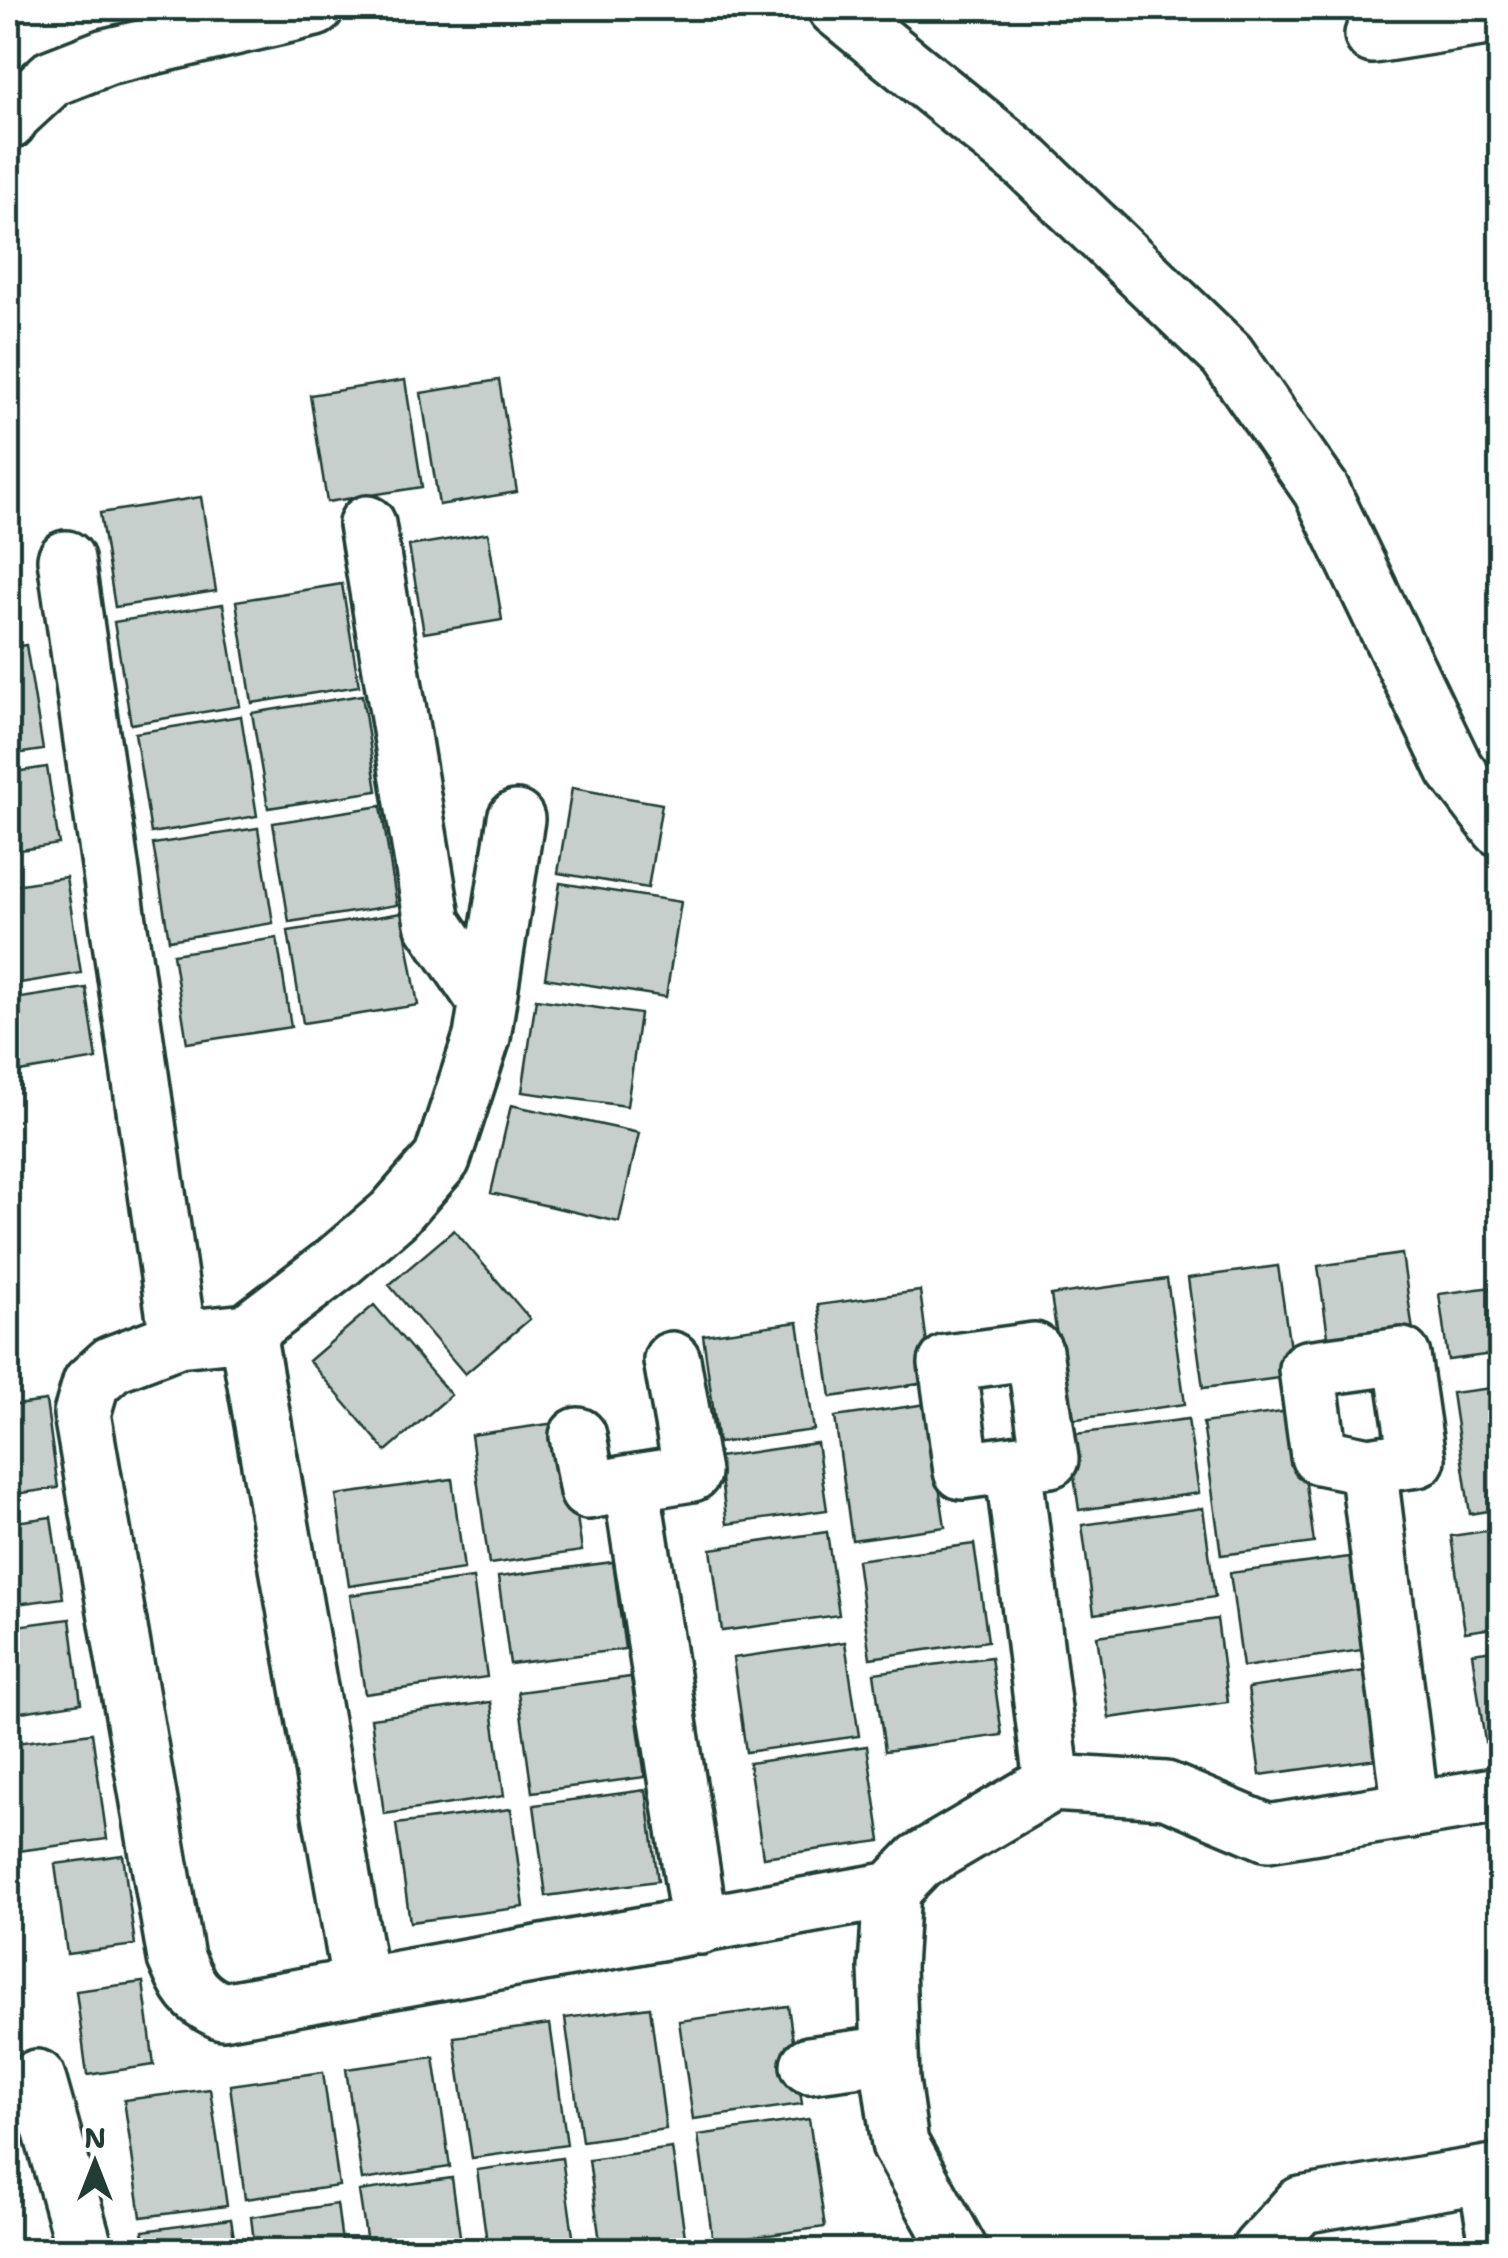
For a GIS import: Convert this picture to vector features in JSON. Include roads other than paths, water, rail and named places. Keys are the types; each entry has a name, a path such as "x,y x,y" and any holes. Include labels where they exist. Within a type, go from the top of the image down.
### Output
{"street":[{"path":"8,122 52,78 106,57 315,8"},
{"path":"836,8 1028,164 1227,355 1321,490 1456,769 1500,828"},
{"path":"1373,35 1500,15"},
{"path":"366,524 433,922 486,1001"},
{"path":"66,558 178,1339"},
{"path":"516,819 482,1037 442,1159 393,1216 246,1332 178,1339 112,1364 91,1383 82,1414 176,1958 189,1988 204,2003 222,2010 892,1890 920,1862 1052,1783 1166,1790 1268,1833 1500,1796"},
{"path":"246,1332 361,1986"},
{"path":"578,1436 588,1490 692,1473 672,1360"},
{"path":"1013,1464 1052,1783"},
{"path":"1368,1466 1410,1810"},
{"path":"632,1483 700,1926"},
{"path":"892,1890 887,1967 891,2080 900,2144 959,2250"},
{"path":"809,2065 890,2054"},
{"path":"37,2078 84,2250"},
{"path":"1260,2250 1300,2205 1493,2173 1499,2250"}]}
